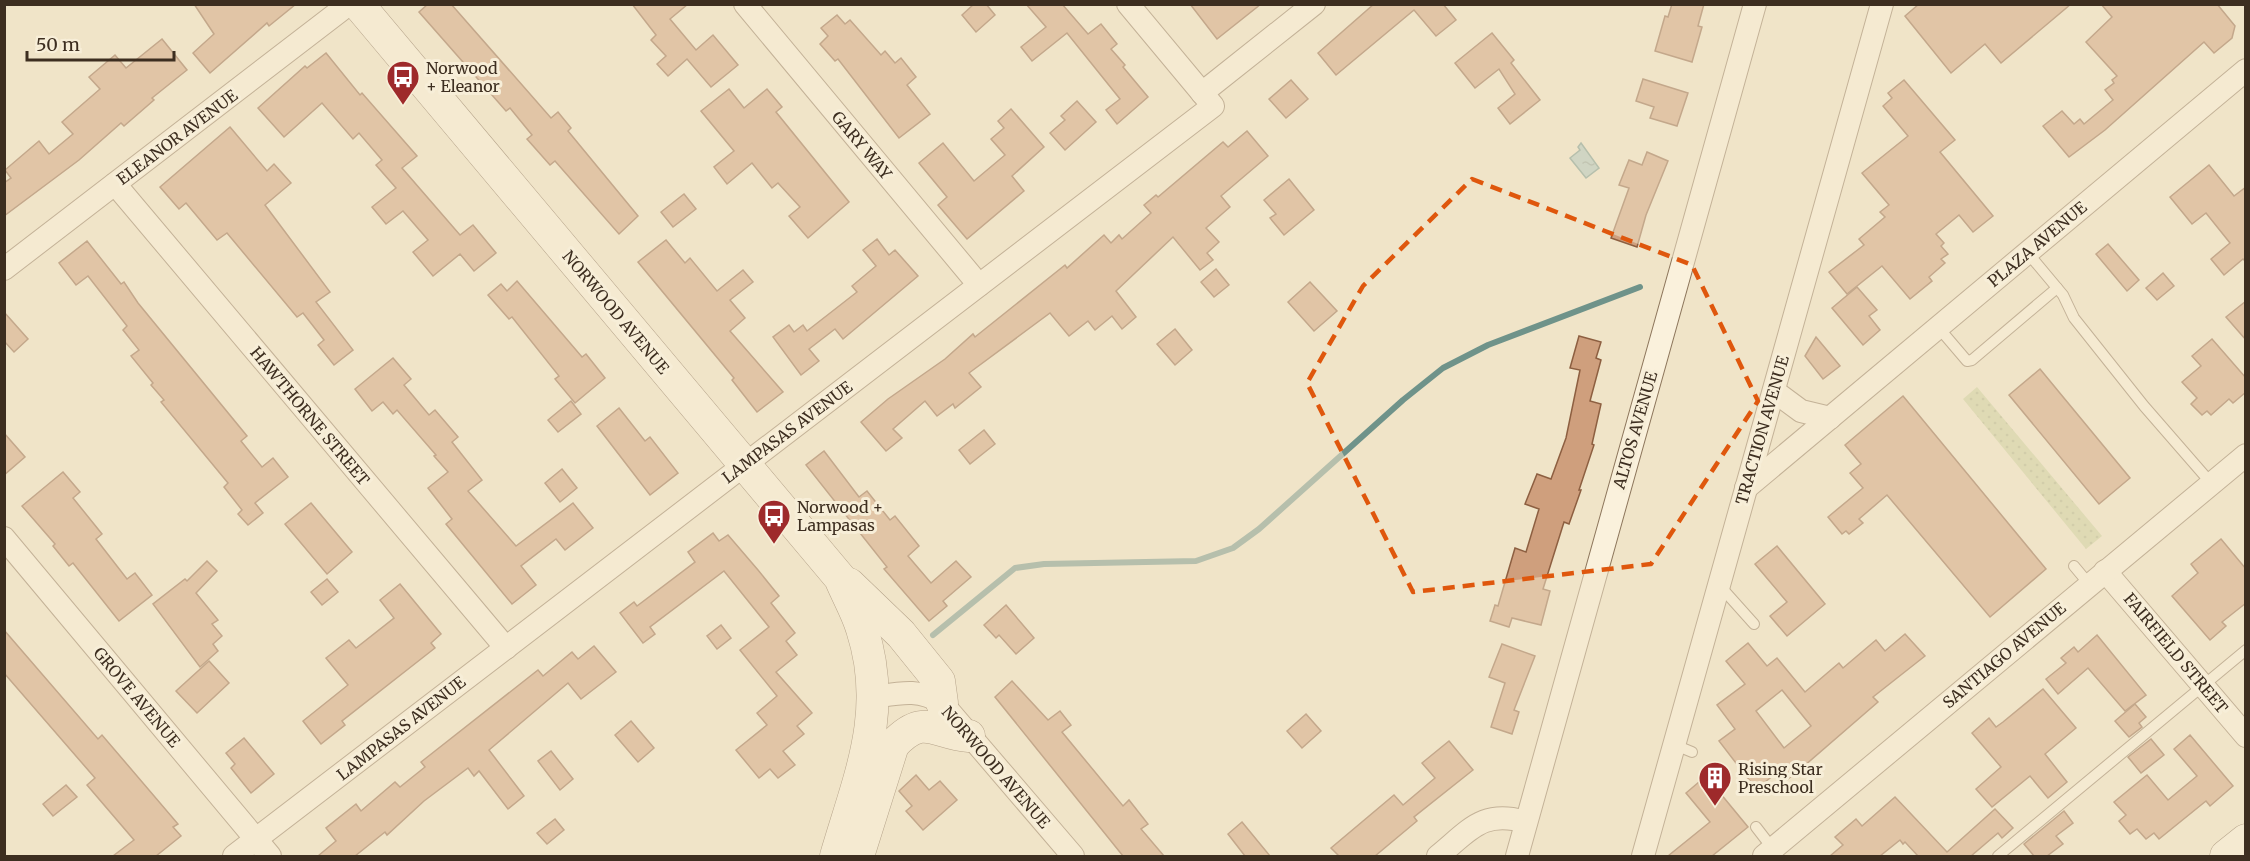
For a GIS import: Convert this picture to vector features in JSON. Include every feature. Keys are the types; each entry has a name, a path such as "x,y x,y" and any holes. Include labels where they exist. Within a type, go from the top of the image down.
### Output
{"main road":[{"name":"NORWOOD AVENUE","path":"358,4 840,578 862,628 874,697"},
{"path":"827,562 900,634 939,681 942,704"},
{"path":"836,856 872,732 874,697"},
{"path":"858,856 887,761 893,745 899,738 919,725 938,727 953,735 969,736"},
{"path":"2226,856 2246,840"}],"street":[{"name":"ELEANOR AVENUE","path":"4,269 349,4"},
{"name":"GARY WAY","path":"745,4 979,285"},
{"path":"1128,4 1202,93 1314,4"},
{"name":"ALTOS AVENUE","path":"1516,856 1755,4"},
{"name":"TRACTION AVENUE","path":"1643,856 1684,749 1720,585 1882,4"},
{"name":"PLAZA AVENUE","path":"1746,488 2246,70"},
{"name":"LAMPASAS AVENUE","path":"234,856 263,848 506,648 1213,106 1202,93"},
{"name":"HAWTHORNE STREET","path":"115,184 506,648"},
{"path":"1774,391 1801,411 1830,418"},
{"name":"SANTIAGO AVENUE","path":"1768,853 2246,454"},
{"name":"GROVE AVENUE","path":"4,538 263,848"},
{"name":"FAIRFIELD STREET","path":"2097,577 2203,685 2246,736"},
{"name":"NORWOOD AVENUE","path":"874,697 907,692 920,693 942,704 1073,856"},
{"path":"1438,856 1485,820 1504,816 1526,822"}],"lane":[{"path":"2027,252 2057,288 2074,318 2144,406 2211,483"},
{"path":"1938,327 1967,361 1972,360 2057,288"},
{"path":"2074,566 2097,577"},
{"path":"1720,585 1754,624"},
{"path":"1998,856 2246,650"},
{"path":"1756,826 1768,853"}],"highlighted area":[{"path":"1472,179 1692,265 1758,401 1651,564 1413,592 1307,383 1363,286"}],"green space":[{"path":"1977,387 2102,536 2086,549 1963,399"}],"water":[{"path":"1581,143 1599,168 1586,178 1570,158 1580,150 1578,147"}],"building":[{"path":"194,4 296,4 269,26 267,23 210,73 193,53 214,34"},
{"path":"428,4 451,4 551,118 558,112 571,128 568,131 638,216 619,234 555,161 550,165 527,139 532,135 510,108 506,111 419,12"},
{"path":"632,4 688,4 670,19 696,50 713,35 738,65 711,87 687,59 668,76 657,64 666,56 651,40 656,35"},
{"path":"974,4 986,4 995,15 976,32 962,15"},
{"path":"1026,4 1062,4 1088,34 1101,24 1117,44 1111,49 1148,97 1117,124 1106,110 1120,99 1067,33 1032,61 1021,47 1046,27"},
{"path":"1190,4 1261,4 1217,39"},
{"path":"1374,4 1443,4 1456,20 1436,36 1414,10 1336,75 1318,53"},
{"path":"1672,4 1704,4 1698,26 1702,27 1692,62 1655,51 1665,16 1668,17"},
{"path":"1919,4 2071,4 2001,63 1985,44 1951,73 1905,16"},
{"path":"2101,4 2217,4 2235,26 2232,38 2214,53 2204,42 2105,130 2069,157 2043,126 2062,111 2074,124 2080,119 2084,124 2113,100 2105,90 2114,83 2112,80 2117,76 2086,42 2112,17"},
{"path":"837,15 845,24 850,20 881,55 885,51 895,63 901,58 916,77 907,85 930,114 899,138 838,59 835,61 820,44 828,36 821,28"},
{"path":"1492,33 1514,60 1511,63 1540,100 1510,124 1498,108 1515,94 1499,69 1475,88 1455,63"},
{"path":"162,39 187,70 152,98 154,100 124,126 121,123 79,160 4,216 4,183 11,178 5,170 39,141 49,154 73,134 62,122 100,89 89,77 115,55 126,68"},
{"path":"326,53 360,95 362,93 417,156 402,168 460,235 473,225 496,253 474,271 460,254 433,276 413,252 428,240 403,211 386,224 372,207 396,188 376,165 382,160 359,133 353,139 322,103 284,137 258,108 305,66 307,68"},
{"path":"1643,79 1688,93 1677,126 1650,118 1654,107 1636,101"},
{"path":"1291,80 1308,99 1286,118 1269,99"},
{"path":"1904,80 1955,140 1940,152 1993,216 1973,232 1959,215 1936,234 1944,243 1941,246 1948,254 1941,259 1945,263 1929,277 1932,281 1910,299 1882,266 1847,294 1829,272 1864,245 1859,239 1885,217 1880,212 1889,205 1862,173 1908,136 1883,106 1892,98 1888,93"},
{"path":"729,89 744,108 767,89 782,107 776,112 849,202 808,238 789,216 800,207 778,183 772,188 752,163 727,184 714,167 734,151 701,111"},
{"path":"1077,101 1096,122 1065,150 1050,133 1065,120 1061,116"},
{"path":"1011,109 1044,147 1012,176 1024,191 967,239 938,205 947,197 919,163 943,143 974,181 1005,155 991,139 1004,128 998,121"},
{"path":"230,127 267,171 274,164 291,183 265,205 330,292 316,302 353,350 334,365 318,345 324,340 303,313 297,317 227,233 217,240 186,203 179,209 160,187"},
{"path":"1247,131 1268,156 1221,196 1230,207 1206,228 1219,242 1207,253 1213,260 1200,270 1173,237 1116,291 1136,317 1122,329 1112,316 1095,330 1088,321 1069,336 1050,313 969,373 981,387 955,408 953,404 937,416 925,401 893,429 902,438 886,451 861,422 888,399 945,359 973,334 975,337 1065,265 1067,268 1104,235 1111,243 1119,235 1122,239 1151,213 1144,205 1156,195 1158,197 1223,142 1228,147"},
{"path":"1647,152 1668,161 1646,215 1637,247 1611,238 1629,188 1619,185 1629,160 1642,165"},
{"path":"2209,165 2234,196 2246,187 2246,262 2243,259 2224,275 2211,259 2230,243 2206,213 2192,224 2170,197"},
{"path":"1289,179 1314,210 1284,235 1270,218 1276,214 1264,200"},
{"path":"684,194 696,209 673,227 661,212"},
{"path":"877,239 889,255 895,250 918,276 843,339 835,329 809,349 819,361 801,375 773,337 789,325 794,332 803,325 807,331 857,292 852,286 876,266 863,250"},
{"path":"666,240 685,263 690,258 717,291 743,270 753,282 730,300 745,318 730,331 783,392 757,412 732,380 734,378 638,262"},
{"path":"87,241 121,284 124,282 138,303 247,436 241,441 262,467 273,458 288,477 255,503 263,513 248,525 238,514 242,510 224,487 228,483 161,402 164,400 151,385 153,383 131,356 139,350 123,330 127,326 88,276 76,285 59,263"},
{"path":"2108,244 2139,280 2127,291 2096,254"},
{"path":"1216,269 1229,285 1214,297 1201,282"},
{"path":"2163,273 2174,286 2157,300 2146,288"},
{"path":"517,281 582,357 586,354 605,378 575,403 555,379 559,376 512,317 509,319 488,295 501,284 507,291"},
{"path":"1310,282 1337,311 1314,331 1288,302"},
{"path":"1857,287 1877,310 1869,316 1880,330 1863,345 1832,308"},
{"path":"2246,301 2246,340 2226,317"},
{"path":"4,312 28,339 14,352 4,341"},
{"path":"1175,329 1192,350 1175,365 1157,344"},
{"path":"1579,336 1601,342 1596,358 1601,360 1590,401 1601,404 1592,444 1594,445 1569,524 1564,522 1543,589 1550,591 1541,625 1512,618 1509,627 1490,621 1495,605 1498,606 1515,548 1526,552 1539,509 1525,504 1537,474 1551,479 1566,438 1580,370 1570,368"},
{"path":"1816,337 1840,366 1823,379 1805,356"},
{"path":"2212,339 2246,378 2246,392 2233,403 2229,399 2211,415 2207,411 2202,415 2191,404 2197,398 2182,382 2201,366 2192,356"},
{"path":"393,358 411,379 404,385 429,415 435,410 458,437 452,442 482,480 468,491 516,546 573,503 593,528 565,550 556,539 521,566 536,585 512,604 446,524 452,519 428,488 448,472 434,456 436,455 397,410 393,414 383,402 372,411 355,389"},
{"path":"2040,369 2130,478 2099,504 2009,395"},
{"path":"1903,396 2046,569 1990,617 1887,495 1859,519 1863,523 1849,534 1846,531 1842,534 1828,517 1863,488 1850,473 1861,464 1845,445"},
{"path":"571,401 581,414 558,432 548,420"},
{"path":"619,408 645,441 650,437 678,473 650,495 597,426"},
{"path":"984,430 995,444 970,464 959,450"},
{"path":"4,433 25,457 4,475"},
{"path":"824,451 859,497 867,491 890,520 895,516 919,546 908,556 931,583 956,561 971,577 943,601 947,606 929,621 884,569 887,567 806,465"},
{"path":"562,469 577,488 560,502 545,483"},
{"path":"63,472 80,492 73,498 102,534 96,539 127,579 135,573 152,595 119,621 73,563 69,566 53,546 55,544 22,506"},
{"path":"311,503 352,552 327,574 285,524"},
{"path":"713,533 719,541 728,535 758,570 779,596 771,603 795,633 786,641 797,655 776,672 812,713 797,726 804,734 783,751 795,765 778,778 770,769 759,778 736,750 767,725 757,713 777,696 740,650 769,627 724,571 650,627 655,634 643,643 620,613 634,602 637,606 695,562 688,552"},
{"path":"2221,539 2246,569 2246,603 2222,622 2226,626 2210,640 2172,596 2198,573 2191,564"},
{"path":"1777,546 1825,604 1787,636 1770,616 1787,602 1755,564"},
{"path":"207,561 217,571 196,593 218,620 212,624 222,636 213,644 218,651 200,667 153,604 185,579 187,581"},
{"path":"327,579 338,592 322,605 311,592"},
{"path":"400,584 441,634 431,643 435,648 342,721 345,725 321,744 303,721 348,685 326,658 349,640 356,648 394,618 380,600"},
{"path":"1006,605 1034,638 1016,654 999,635 996,638 984,625"},
{"path":"721,625 731,638 717,649 707,636"},
{"path":"4,630 98,739 102,735 178,824 173,827 181,836 156,856 113,856 134,840 87,785 95,778 4,673"},
{"path":"1905,634 1925,656 1873,697 1878,702 1796,773 1781,784 1774,775 1756,789 1719,741 1735,729 1717,705 1745,684 1726,661 1748,643 1767,666 1777,658 1805,692 1839,663 1843,668 1876,640 1885,651","holes":["1782,690 1811,726 1784,748 1756,711"]},
{"path":"2097,635 2146,695 2125,711 2088,668 2058,694 2046,679 2066,663 2061,658 2074,647 2078,652"},
{"path":"1502,644 1535,656 1514,710 1519,712 1512,734 1491,727 1505,683 1489,677"},
{"path":"594,646 616,672 581,699 568,683 489,750 524,796 508,809 479,771 474,776 468,768 424,801 387,835 385,832 355,856 318,856 336,841 326,828 356,804 361,811 395,782 400,787 425,767 421,762 538,670 543,676 572,652 578,659"},
{"path":"209,661 229,683 197,713 176,691"},
{"path":"1012,681 1048,720 1060,711 1071,725 1062,732 1123,806 1129,800 1148,824 1141,829 1164,856 1123,856 995,697"},
{"path":"2043,689 2076,728 2045,754 2067,782 2048,798 2030,776 1992,807 1976,789 2001,767 1972,733 1989,718 1996,727"},
{"path":"2135,704 2146,717 2139,723 2142,727 2129,737 2115,721"},
{"path":"1306,714 1321,731 1302,748 1287,731"},
{"path":"631,721 654,748 638,762 615,735"},
{"path":"2190,735 2233,786 2210,806 2206,801 2159,839 2154,833 2146,839 2137,829 2130,834 2119,821 2126,815 2114,802 2147,775 2168,800 2197,776 2174,749"},
{"path":"244,738 274,774 251,793 231,768 235,764 226,753"},
{"path":"2151,739 2164,755 2141,773 2128,757"},
{"path":"1449,741 1473,770 1414,817 1417,821 1375,856 1339,856 1331,848 1394,795 1403,805 1435,778 1422,763"},
{"path":"551,751 573,779 560,790 538,761"},
{"path":"916,775 929,790 940,781 957,800 923,830 906,811 912,806 899,791"},
{"name":"Rising Star Preschool","path":"1706,776 1748,827 1712,856 1668,856 1710,822 1686,793"},
{"path":"66,785 77,797 53,816 43,804"},
{"path":"1895,797 1947,852 1995,809 2013,828 2002,838 1998,833 1971,856 1918,856 1905,842 1903,844 1900,840 1880,856 1830,856 1843,845 1835,837 1856,819 1862,826"},
{"path":"2064,811 2073,823 2056,836 2063,844 2047,856 2034,856 2024,844"},
{"path":"555,819 564,830 547,844 537,833"},
{"path":"1242,822 1270,856 1245,856 1228,834"}],"waterway":[{"path":"933,635 1015,568 1044,564 1196,561 1233,548 1259,529 1403,400 1443,368 1488,345 1640,287"}],"place":[{"name":"Norwood + Eleanor","path":"403,106"},
{"name":"Norwood + Lampasas","path":"774,545"},
{"name":"Rising Star Preschool","path":"1715,807"}]}
